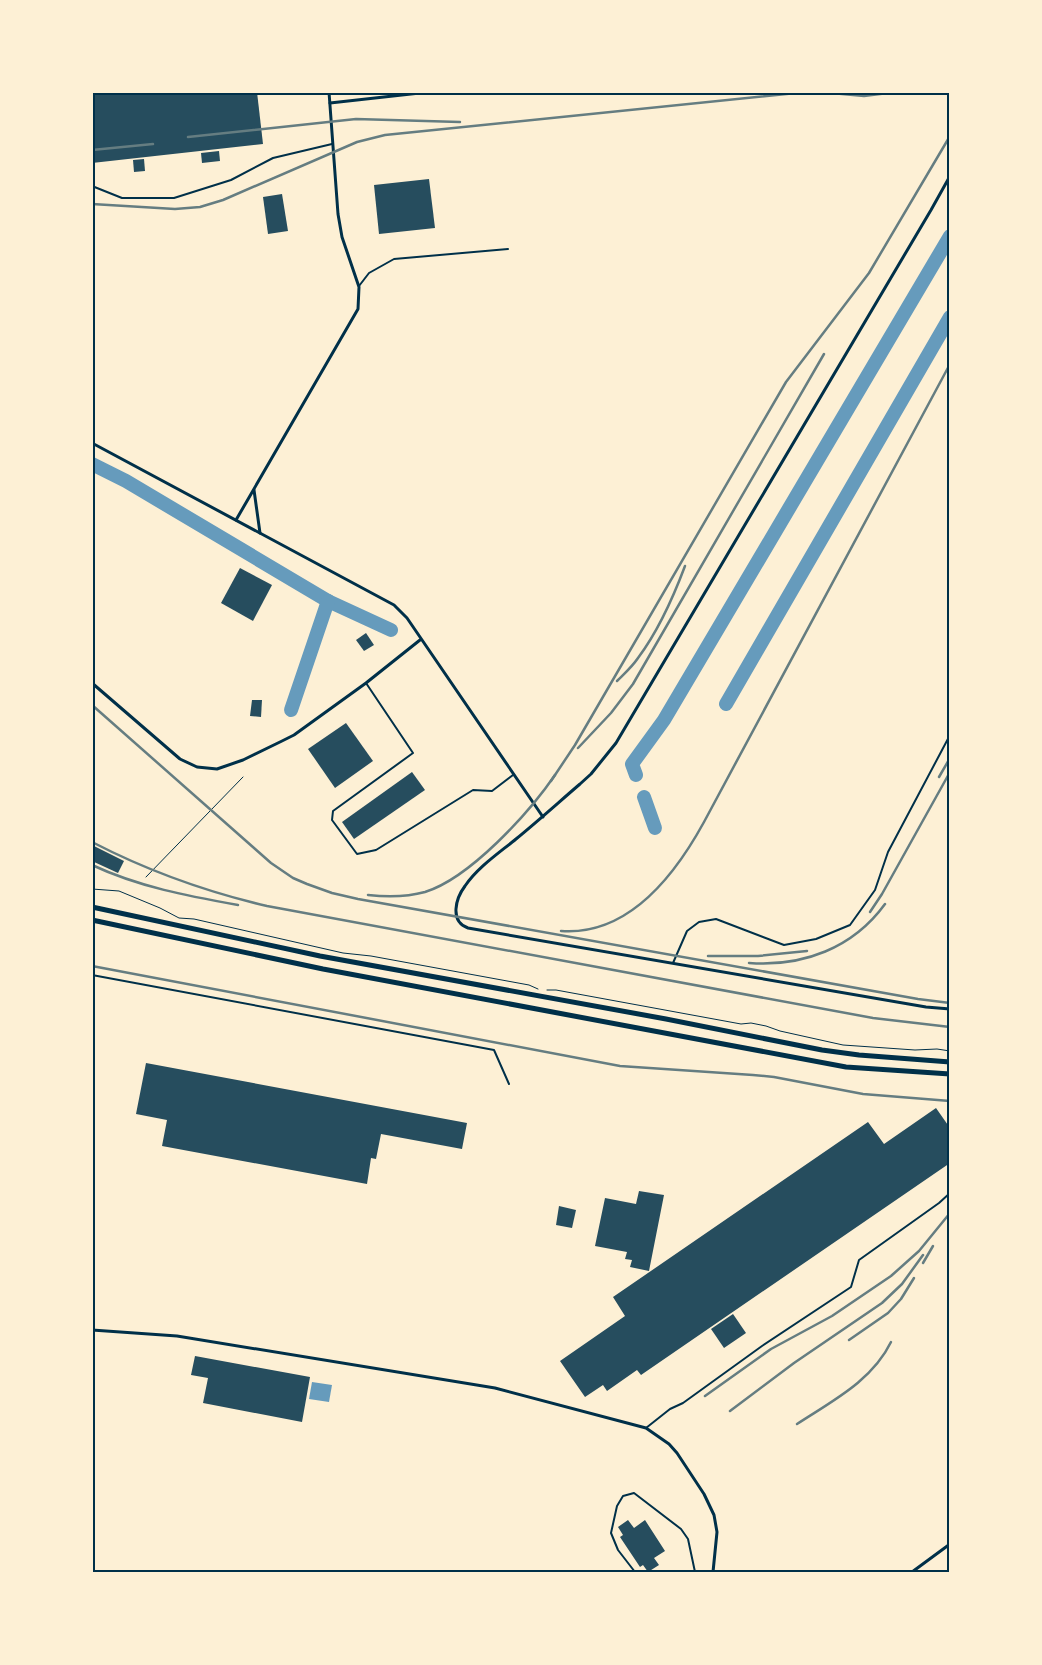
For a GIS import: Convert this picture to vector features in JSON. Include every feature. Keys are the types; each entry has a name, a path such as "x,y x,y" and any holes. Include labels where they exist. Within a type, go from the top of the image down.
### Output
{"main road":[{"path":"92,907 336,959 666,1019 822,1050 859,1055 950,1062"},
{"path":"92,920 323,969 846,1067 950,1074"}],"street":[{"path":"236,520 358,309 359,287 339,224 329,92"},
{"path":"330,103 429,92"},
{"path":"950,176 616,743 591,774 487,862 466,884 456,906 456,918 460,924 468,928 917,1005 950,1009"},
{"path":"92,443 394,605 407,618 420,640 542,817"},
{"path":"254,489 260,533"},
{"path":"92,683 180,760 206,769 229,766 294,735 366,683 420,640"},
{"path":"92,1330 177,1336 495,1388 646,1428 669,1444 677,1453 704,1494 714,1515 717,1532 713,1572"},
{"path":"912,1572 950,1544"}],"lane":[{"path":"92,186 122,198 174,198 231,180 273,158 332,144"},
{"path":"359,287 369,273 394,258 508,249"},
{"path":"366,683 413,753 333,811 332,820 357,854 376,850 473,790 492,790 513,775"},
{"path":"673,963 687,931 699,922 716,919 784,945 816,939 850,925 875,890 888,852 950,736"},
{"path":"92,975 494,1050 509,1084"},
{"path":"646,1428 670,1409 683,1403 762,1346 851,1287 859,1260 939,1203 950,1193"},
{"path":"635,1572 618,1550 610,1533 618,1506 624,1496 634,1493 681,1529 688,1539 695,1572"}],"path":[{"path":"146,877 243,777"},
{"path":"92,889 123,892 179,918 194,919 343,953 371,956 529,985 538,989"},
{"path":"547,990 556,990 741,1024 766,1026 780,1032 843,1045 950,1051"}],"water":[{"path":"312,1382 332,1385 329,1402 309,1399"}],"building":[{"path":"92,92 257,92 263,144 92,163"},
{"path":"219,151 220,161 202,163 201,153"},
{"path":"144,159 145,171 134,172 133,160"},
{"path":"429,179 435,228 379,234 374,185"},
{"path":"282,194 288,231 268,234 263,197"},
{"path":"240,568 272,585 253,621 221,603"},
{"path":"366,633 374,645 364,651 356,640"},
{"path":"252,700 262,700 261,717 250,716"},
{"path":"346,723 373,761 335,788 308,749"},
{"path":"412,772 425,790 354,839 342,822"},
{"path":"92,845 124,861 118,873 92,861"},
{"path":"146,1063 467,1123 462,1149 381,1134 376,1159 371,1158 367,1184 162,1146 167,1120 136,1114"},
{"path":"936,1108 950,1128 950,1163 641,1375 637,1370 607,1391 603,1385 585,1397 560,1361 625,1316 613,1297 868,1122 884,1144"},
{"path":"639,1191 664,1195 649,1271 630,1267 632,1260 625,1259 627,1252 595,1246 605,1198 636,1204"},
{"path":"559,1206 576,1210 572,1228 556,1225"},
{"path":"733,1314 746,1333 724,1348 711,1329"},
{"path":"195,1356 310,1377 302,1422 203,1403 208,1378 191,1375"},
{"path":"628,1520 634,1528 645,1520 665,1551 654,1558 659,1565 648,1572 643,1565 640,1567 620,1537 623,1535 618,1527"}],"waterway":[{"path":"636,775 632,764 664,720 950,236"},
{"path":"726,704 950,317"},
{"path":"92,464 126,481 328,601 391,630"},
{"path":"291,710 328,601"},
{"path":"644,797 655,828"}],"railway":[{"path":"92,204 175,209 200,207 223,200 357,142 385,135 806,92"},
{"path":"820,92 864,96 896,92"},
{"path":"188,137 356,119 460,122"},
{"path":"551,781 575,745 786,382 869,273 950,136"},
{"path":"92,150 153,144"},
{"path":"578,748 611,713 633,684 824,354"},
{"path":"561,931 585,930 608,924 628,913 647,898 679,862 704,822 950,364"},
{"path":"617,681 636,661 653,636 685,566"},
{"path":"92,705 271,863 293,878 332,893 918,999 950,1003"},
{"path":"939,777 950,758"},
{"path":"870,912 950,772"},
{"path":"368,895 397,896 418,894 442,885 461,873 479,859 514,825 555,775"},
{"path":"92,842 113,853 178,880 267,906 873,1018 950,1027"},
{"path":"92,865 146,885 238,905"},
{"path":"749,963 789,962 825,951 842,943 858,932 885,904"},
{"path":"708,956 758,956 807,951"},
{"path":"92,966 620,1066 774,1077 863,1094 950,1101"},
{"path":"705,1396 771,1349 832,1316 891,1276 919,1251 950,1213"},
{"path":"923,1263 933,1246"},
{"path":"730,1411 794,1363 882,1303 902,1284 923,1255"},
{"path":"849,1340 888,1313 901,1299 914,1278"},
{"path":"797,1424 862,1379 883,1356 891,1342"}]}
